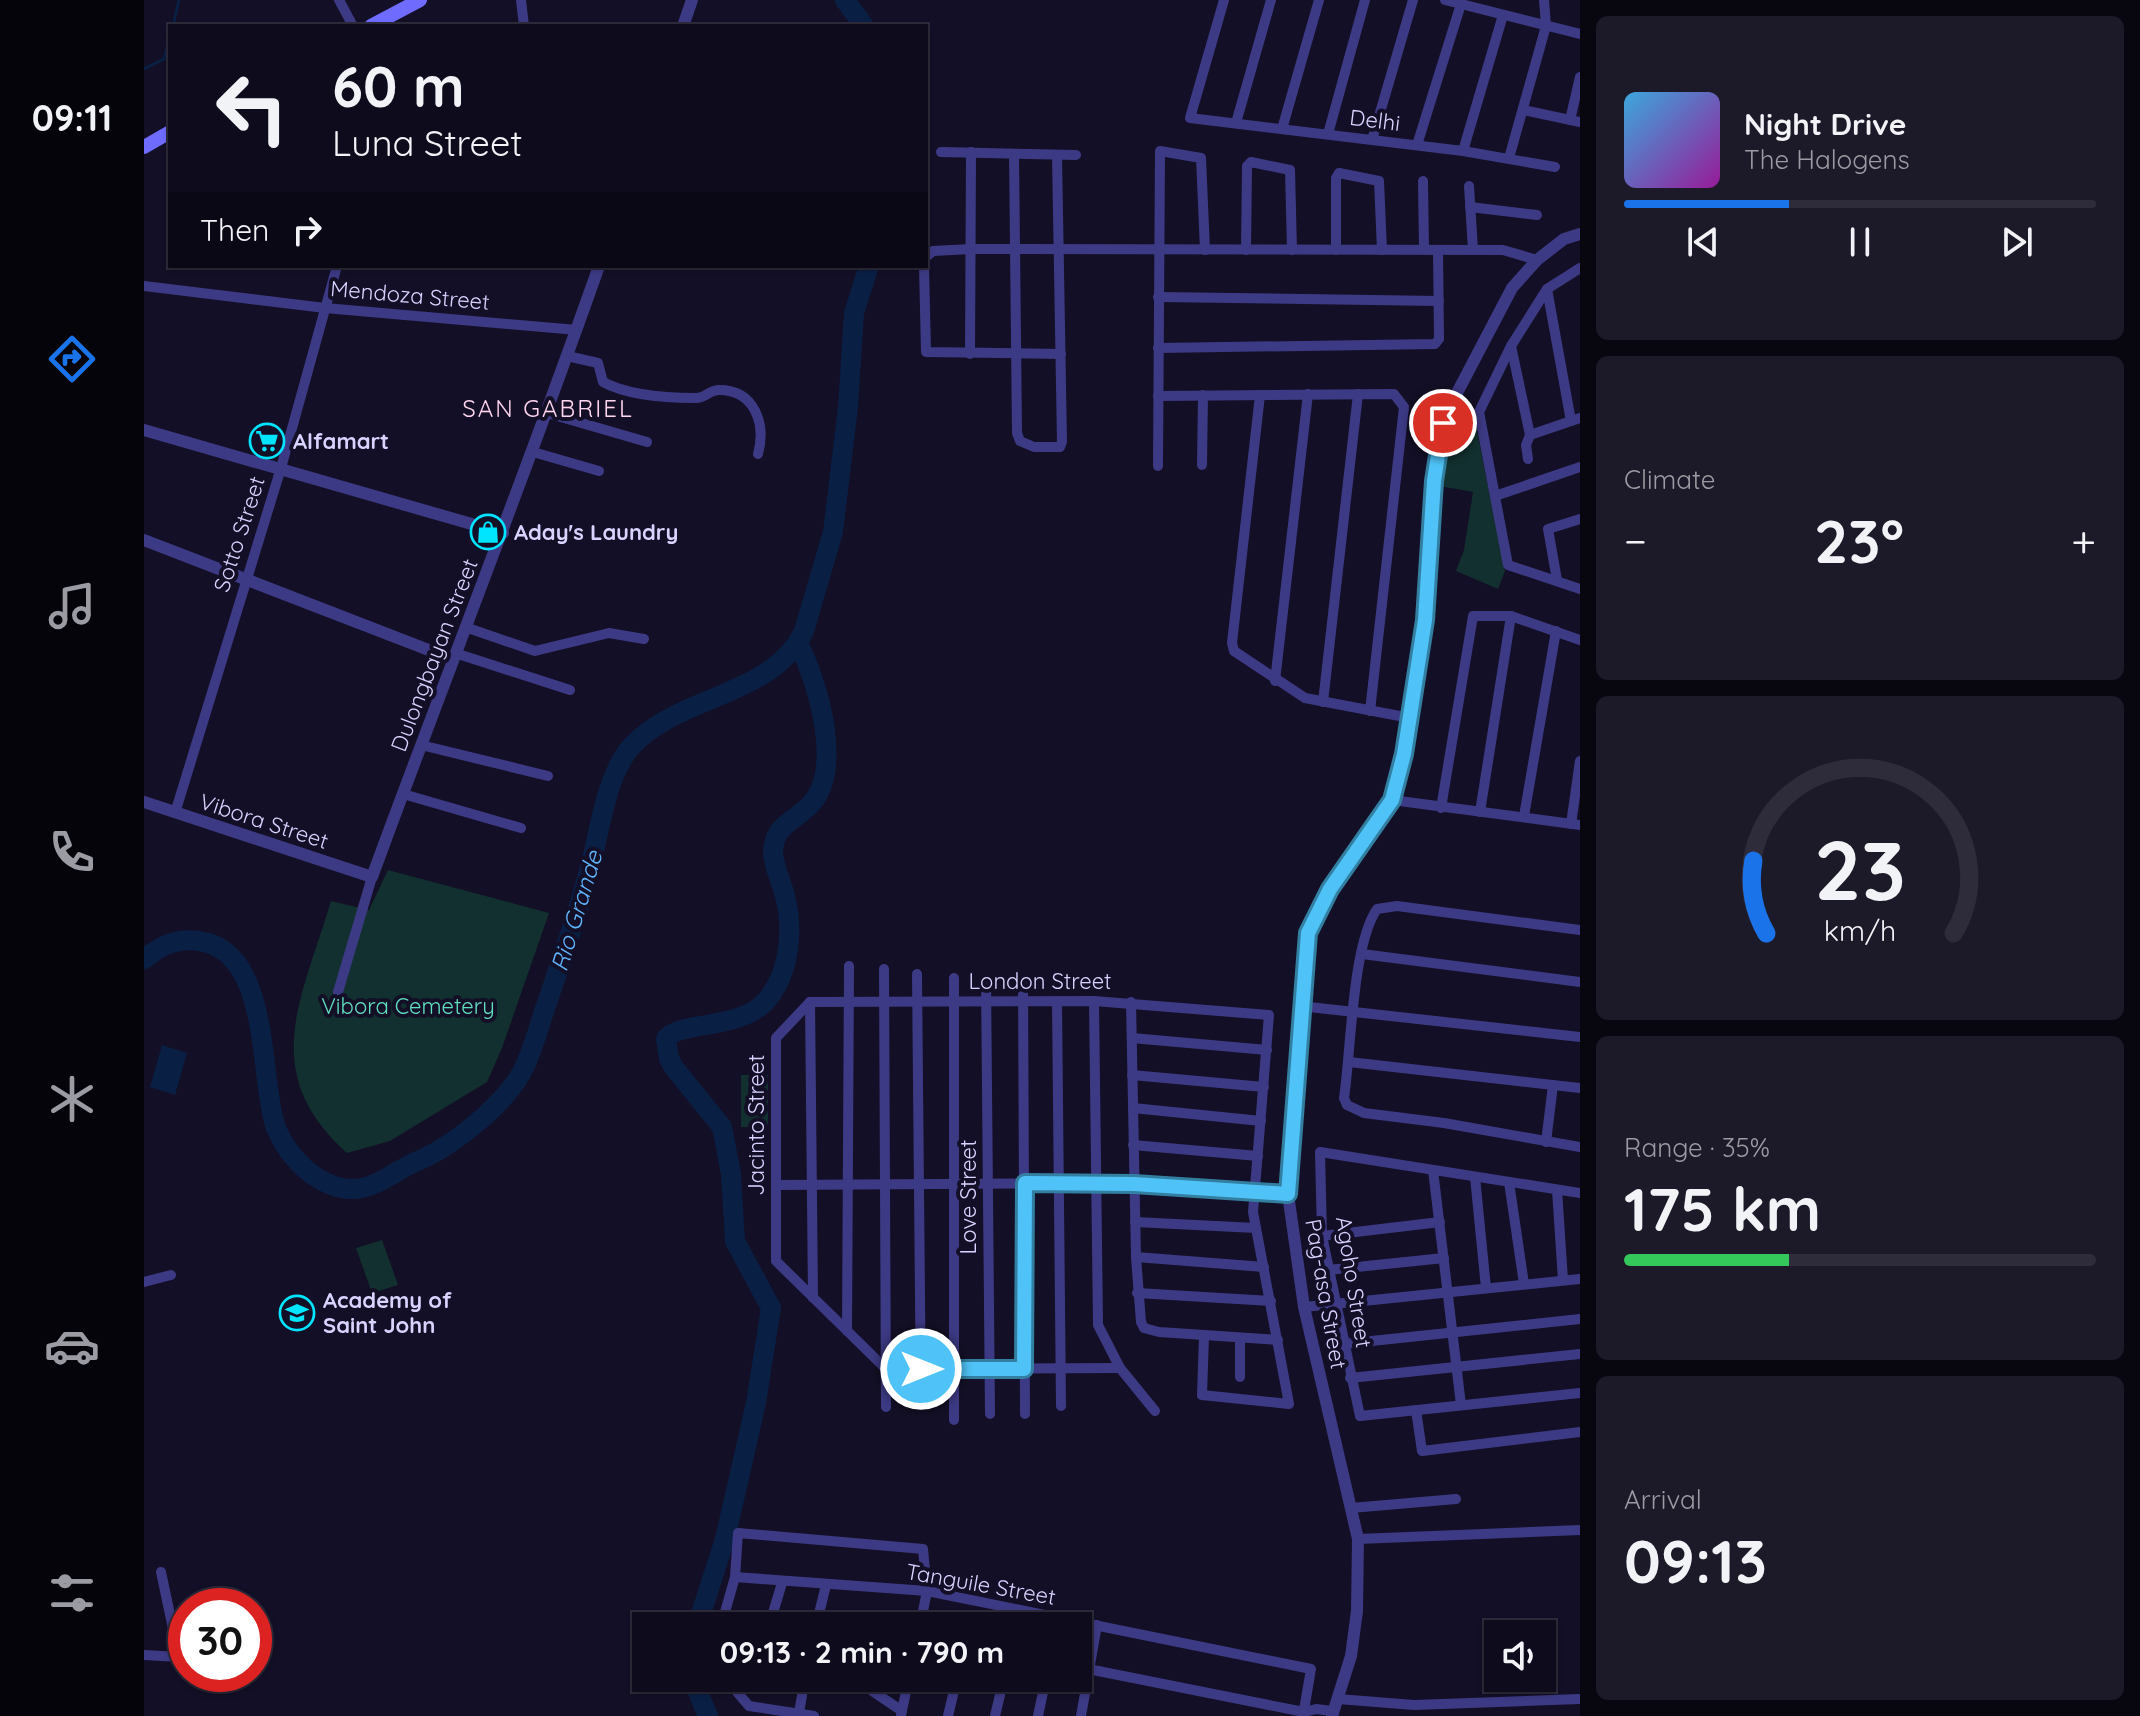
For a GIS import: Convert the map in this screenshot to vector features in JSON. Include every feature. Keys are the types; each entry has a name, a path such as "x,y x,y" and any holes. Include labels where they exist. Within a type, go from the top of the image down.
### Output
{"main road":[{"path":"391,21 420,0"},
{"path":"144,147 168,133"}],"street":[{"path":"339,0 352,24"},
{"path":"521,0 524,24"},
{"path":"684,24 692,0"},
{"name":"Delhi","path":"1224,0 1190,118 1463,151 1555,167"},
{"path":"1236,123 1271,0"},
{"path":"1282,129 1319,0"},
{"path":"1328,134 1365,0"},
{"path":"1372,140 1413,0"},
{"path":"1445,0 1580,34"},
{"path":"1509,158 1546,26 1544,0"},
{"path":"1417,145 1461,4"},
{"path":"1463,151 1503,15"},
{"path":"1523,110 1575,121 1580,77"},
{"path":"1158,466 1160,151 1201,158 1205,250"},
{"path":"941,152 1076,155"},
{"path":"970,354 971,152"},
{"path":"1014,154 1017,433 1020,441 1034,447 1060,447 1062,442 1057,155"},
{"path":"1246,250 1247,166 1251,162 1290,170 1292,250"},
{"path":"1336,250 1336,178 1339,173 1379,181 1382,250"},
{"path":"1423,181 1424,250"},
{"path":"1469,186 1473,250"},
{"path":"1470,207 1537,215"},
{"name":"Pag-asa Street","path":"1334,1709 1351,1656 1357,1611 1358,1539 1304,1307 1288,1194 1308,933 1330,889 1392,800 1410,718 1425,620 1434,481 1443,423 1512,288 1537,260 1564,239 1580,234"},
{"path":"928,255 933,251 971,249 1503,250 1537,260"},
{"path":"1158,348 1435,344 1439,339 1438,250"},
{"name":"Sotto Street","path":"175,813 244,580 281,468 336,268"},
{"name":"Dulongbayan Street","path":"372,877 453,656 503,533 598,268"},
{"path":"924,268 924,350 930,354 1061,354"},
{"path":"1580,268 1547,289 1511,346 1479,412 1508,565 1580,589"},
{"name":"Mendoza Street","path":"144,286 325,308 577,330"},
{"path":"1530,435 1575,419 1547,289"},
{"path":"1158,297 1439,301"},
{"path":"1511,346 1530,435 1526,445 1528,459"},
{"path":"567,356 598,363 603,382 633,392 697,398 717,390 739,394 755,409 761,424 758,454"},
{"path":"1275,681 1308,394"},
{"path":"1323,702 1358,394"},
{"path":"1158,396 1394,394 1404,407 1370,711"},
{"path":"1202,465 1203,395"},
{"path":"1260,395 1232,643 1239,657 1305,698 1410,718"},
{"path":"547,413 647,442"},
{"path":"144,430 503,533"},
{"path":"533,452 599,471"},
{"path":"1495,496 1580,467"},
{"path":"1557,580 1548,529 1580,519"},
{"path":"144,540 453,656 570,690"},
{"path":"1441,808 1473,616 1511,616 1580,640"},
{"path":"1480,812 1511,616"},
{"path":"465,627 535,651 609,633 644,639"},
{"path":"1524,816 1556,631"},
{"path":"421,745 548,776"},
{"path":"1392,800 1575,824 1580,761"},
{"path":"403,794 521,828"},
{"name":"Vibora Street","path":"144,802 372,877"},
{"path":"338,992 372,877"},
{"path":"1580,930 1385,907 1377,909 1370,919 1362,954 1344,1098 1354,1110 1580,1147"},
{"path":"1362,954 1580,982"},
{"path":"847,1331 849,966"},
{"path":"884,969 886,1407"},
{"path":"917,974 921,1405"},
{"path":"954,978 954,1420"},
{"name":"Love Street","path":"986,980 990,1414"},
{"path":"1023,980 1025,1414"},
{"path":"1057,1001 1061,1406"},
{"path":"1094,1001 1098,1325 1120,1368 1155,1411"},
{"path":"810,1002 813,1298 886,1369 1120,1368"},
{"name":"London Street","path":"810,1002 1131,1002 1269,1015 1267,1050"},
{"name":"Jacinto Street","path":"810,1002 776,1038 776,1261 813,1298"},
{"path":"1131,1002 1139,1317 1144,1328 1204,1336 1278,1340"},
{"path":"1300,1006 1580,1037"},
{"path":"1132,1038 1267,1050 1253,1212 1289,1404 1202,1395 1204,1336"},
{"path":"1349,1062 1580,1088"},
{"path":"1132,1075 1264,1087"},
{"path":"1546,1142 1553,1085"},
{"path":"1133,1108 1261,1121"},
{"path":"1133,1145 1258,1156"},
{"name":"Agoho Street","path":"1416,1410 1360,1416 1322,1236 1320,1152 1433,1170"},
{"path":"1461,1405 1433,1170 1580,1193"},
{"path":"1475,1177 1486,1288"},
{"path":"1509,1182 1524,1284"},
{"path":"777,1185 1097,1183 1288,1194"},
{"path":"1557,1190 1563,1280"},
{"path":"1135,1222 1256,1228"},
{"path":"1322,1236 1440,1222"},
{"path":"1136,1257 1264,1267"},
{"path":"1328,1270 1444,1258"},
{"path":"144,1282 171,1275"},
{"path":"1304,1307 1580,1279"},
{"path":"1137,1293 1271,1301"},
{"path":"1343,1344 1580,1319"},
{"path":"1240,1338 1240,1377"},
{"path":"1350,1378 1580,1354"},
{"path":"1580,1393 1416,1410 1422,1451 1580,1432"},
{"path":"1351,1508 1456,1499"},
{"path":"1358,1539 1580,1530"},
{"path":"725,1612 735,1577 738,1533 923,1549 927,1591 923,1612"},
{"path":"144,1655 179,1657 161,1572"},
{"name":"Tanguile Street","path":"735,1577 782,1583 927,1591 1311,1669 1305,1715"},
{"path":"773,1612 782,1583"},
{"path":"819,1612 826,1585"},
{"path":"1092,1640 1097,1625"},
{"path":"1092,1670 1305,1715 1316,1709 1580,1699"},
{"path":"737,1692 749,1706 814,1716"},
{"path":"799,1713 803,1692"},
{"path":"873,1692 901,1714 906,1692"},
{"path":"948,1716 954,1692"},
{"path":"995,1716 1001,1692"},
{"path":"1038,1716 1043,1692"},
{"path":"1082,1692 1081,1715 1093,1716"}],"green space":[{"path":"1458,407 1474,416 1505,571 1498,589 1456,571 1464,550 1473,492 1439,486 1448,425"},
{"name":"Vibora Cemetery","path":"388,870 549,913 487,1082 390,1141 347,1153 319,1123 302,1093 295,1064 294,1033 300,1002 331,901 369,910"},
{"path":"741,1075 768,1075 768,1128 741,1127"},
{"path":"382,1240 398,1285 372,1293 356,1248"}],"water":[{"path":"162,1045 187,1053 175,1095 150,1087"}],"waterway":[{"path":"173,24 179,0"},
{"name":"Rio Grande","path":"845,0 863,24"},
{"path":"144,69 164,59 168,44"},
{"name":"Rio Grande","path":"144,959 170,944 199,941 222,950 239,967 258,1018 275,1125 299,1163 331,1185 355,1189 379,1182 445,1146 492,1109 516,1082 531,1052 583,892 606,798 623,758 650,730 673,716 770,670 790,653 804,631 833,532 848,407 854,313 868,268"},
{"path":"702,1612 725,1539 756,1403 771,1308 735,1241 731,1174 722,1127 675,1069 669,1059 666,1039 673,1033 754,1011 774,990 785,964 789,920 774,861 774,842 781,829 810,805 820,790 826,749 820,702 798,643"},
{"path":"698,1692 708,1716"}],"place":[{"name":"Alfamart","path":"267,441"},
{"name":"Aday's Laundry","path":"488,532"},
{"name":"Academy of Saint John","path":"297,1313"}],"district":[{"name":"SAN GABRIEL","path":"548,408"}],"route":[{"path":"921,1369 1024,1369 1025,1183 1134,1184 1288,1194 1295,1064 1308,933 1330,889 1392,800 1404,754 1425,620 1434,481 1443,423"}]}
